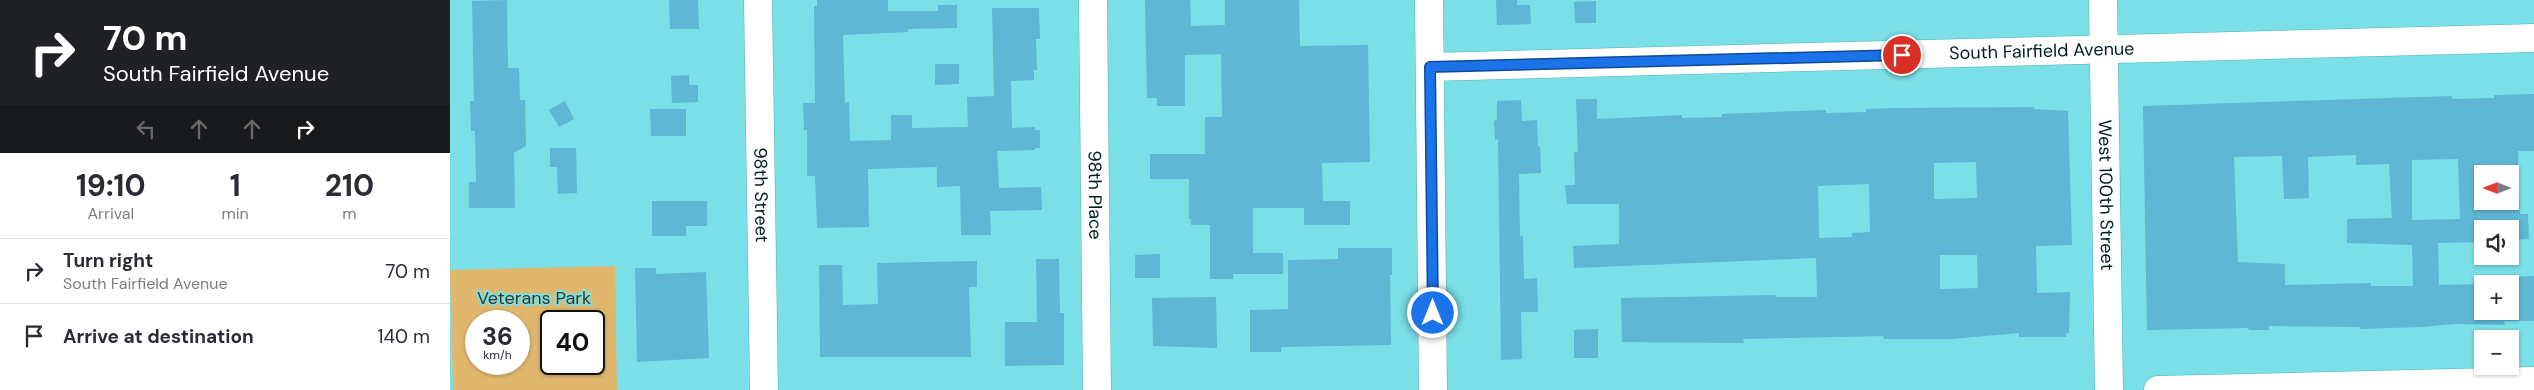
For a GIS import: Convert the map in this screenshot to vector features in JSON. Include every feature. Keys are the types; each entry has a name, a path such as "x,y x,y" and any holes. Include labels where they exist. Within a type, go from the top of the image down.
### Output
{"street":[{"name":"98th Street","path":"758,0 764,390"},
{"name":"98th Place","path":"1093,0 1097,390"},
{"path":"1429,0 1434,390"},
{"name":"West 100th Street","path":"2103,0 2109,390"},
{"name":"South Fairfield Avenue","path":"1430,67 2534,38"},
{"path":"2158,390 2446,386 2534,381"}],"green space":[{"name":"Veterans Park","path":"615,266 617,390 453,390 450,270"}],"building":[{"path":"507,0 508,68 519,68 520,100 525,100 526,146 514,153 515,208 469,208 469,182 476,182 475,131 471,131 470,101 474,101 472,1"},
{"path":"669,0 698,0 699,29 670,29"},
{"path":"817,0 888,0 888,11 938,11 938,5 957,5 957,28 908,29 908,32 843,35 845,103 849,102 850,141 891,140 891,115 912,115 912,128 968,127 967,97 994,96 992,8 1039,8 1040,39 1036,39 1037,70 1034,70 1034,80 1011,81 1012,128 1035,127 1035,130 1040,130 1040,148 1035,148 1035,150 997,151 999,188 1041,187 1042,210 990,211 991,235 961,235 960,186 937,187 937,167 868,169 869,227 817,228 815,176 807,176 807,130 804,130 803,103 815,103 814,6 817,6"},
{"path":"1145,0 1190,0 1191,26 1225,25 1225,0 1299,0 1300,46 1368,45 1370,162 1322,163 1323,201 1350,201 1350,225 1304,225 1304,208 1253,208 1253,253 1283,253 1283,274 1233,274 1233,279 1210,279 1210,225 1191,225 1191,219 1189,219 1189,179 1150,179 1150,154 1205,154 1205,117 1222,117 1221,54 1185,55 1185,106 1157,106 1157,98 1147,98"},
{"path":"1496,0 1517,0 1517,5 1530,5 1531,24 1497,25"},
{"path":"1596,1 1596,23 1575,23 1574,2"},
{"path":"935,64 959,64 959,84 935,85"},
{"path":"689,75 689,85 698,85 698,102 672,103 671,76"},
{"path":"2534,94 2534,151 2518,151 2518,165 2474,165 2474,210 2519,210 2519,182 2520,214 2528,214 2529,239 2519,240 2519,220 2474,220 2474,242 2438,243 2439,285 2474,284 2474,320 2519,320 2519,277 2534,276 2534,321 2504,321 2505,325 2455,324 2360,329 2360,327 2269,326 2269,330 2249,330 2248,328 2147,330 2143,106 2452,96 2452,99 2494,98 2494,95","holes":["2356,155 2356,165 2389,164 2392,218 2347,219 2347,243 2412,245 2413,286 2371,286 2371,283 2285,285 2285,264 2238,262 2234,157 2282,156 2284,199 2309,198 2308,157","2458,159 2460,219 2412,220 2412,160"]},
{"path":"1576,99 1597,99 1597,119 1682,115 1682,118 1722,117 1722,114 1826,110 1826,113 1866,112 1866,109 1896,108 2034,107 2034,109 2068,111 2072,245 2036,246 2037,293 2070,292 2069,333 2066,333 2066,337 2019,337 2019,333 1951,339 1884,339 1883,336 1743,339 1744,343 1622,342 1621,298 1776,295 1776,297 1817,297 1816,258 1574,268 1573,246 1619,244 1619,204 1567,204 1565,185 1575,185 1574,152 1578,152","holes":["1976,162 1977,198 1934,199 1934,163","1869,184 1870,232 1852,233 1852,237 1819,238 1818,186","1940,255 1977,255 1978,288 1940,289"]},
{"path":"1521,100 1522,121 1537,120 1538,147 1540,146 1541,173 1519,174 1520,236 1523,236 1524,279 1537,278 1538,312 1521,312 1522,359 1501,360 1498,139 1495,140 1494,121 1497,120 1497,101"},
{"path":"565,101 574,119 559,127 549,110"},
{"path":"650,109 686,109 686,136 651,136"},
{"path":"550,148 576,148 577,193 558,194 557,167 550,167"},
{"path":"652,201 707,201 707,226 686,226 686,236 652,236"},
{"path":"1338,248 1392,248 1392,275 1390,275 1391,345 1281,347 1281,352 1250,352 1250,310 1288,309 1288,260 1338,259"},
{"path":"1160,254 1160,278 1135,278 1135,255"},
{"path":"1036,259 1059,259 1060,313 1064,313 1064,365 1005,366 1005,322 1037,322"},
{"path":"977,261 977,287 969,287 971,357 820,357 819,265 842,265 843,305 878,304 877,263"},
{"path":"635,268 656,268 656,274 706,272 709,358 637,362"},
{"path":"1216,297 1217,348 1153,346 1152,298"},
{"path":"1598,329 1598,358 1574,358 1574,330"}],"route":[{"path":"1433,313 1430,67 1902,55"}]}
